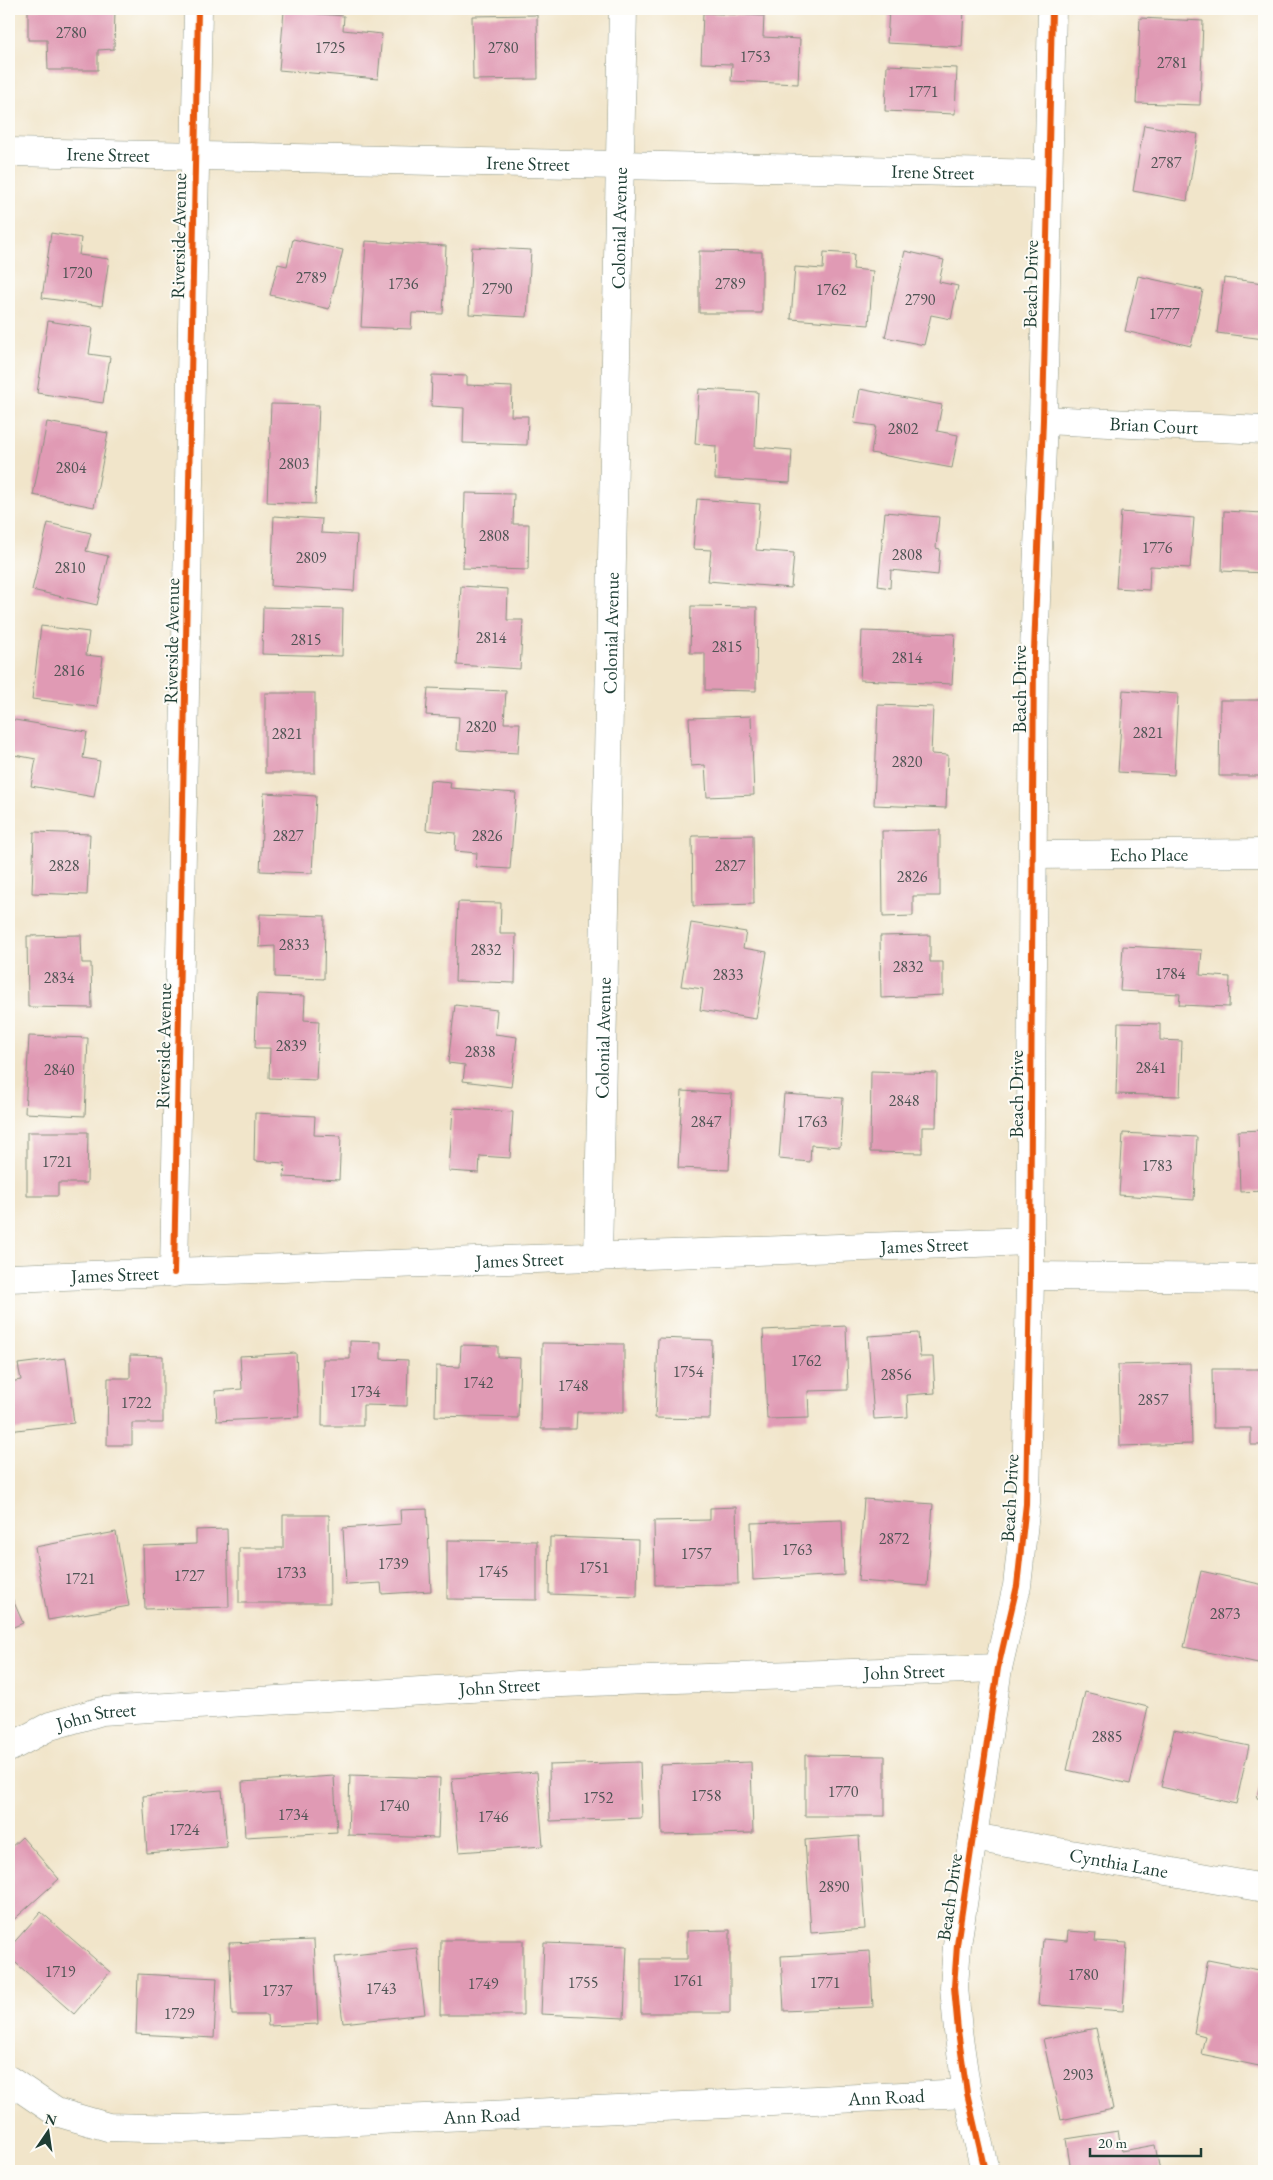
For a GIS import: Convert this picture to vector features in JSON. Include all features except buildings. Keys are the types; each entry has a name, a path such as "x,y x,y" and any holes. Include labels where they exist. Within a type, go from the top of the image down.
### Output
{"street":[{"name":"Riverside Avenue","path":"174,1274 198,9"},
{"name":"Colonial Avenue","path":"598,1258 623,9"},
{"name":"Beach Drive","path":"985,2171 968,2093 958,2031 954,1987 957,1945 972,1837 998,1668 1018,1586 1026,1504 1030,1276 1034,651 1043,420 1052,9"},
{"name":"Irene Street","path":"9,152 1048,174"},
{"name":"Brian Court","path":"1043,420 1264,430"},
{"name":"Echo Place","path":"1033,855 1264,853"},
{"name":"James Street","path":"9,1278 174,1274 1030,1241"},
{"path":"1030,1276 1264,1278"},
{"name":"John Street","path":"9,1748 50,1726 102,1711 534,1684 998,1668"},
{"name":"Cynthia Lane","path":"972,1837 1264,1888"},
{"name":"Ann Road","path":"9,2080 56,2112 108,2127 184,2129 968,2093"}],"cycle path":[{"path":"174,1273 198,9"},
{"path":"985,2171 967,2093 954,1987 957,1945 998,1668 1017,1586 1026,1504 1030,1276 1034,651 1043,420 1052,9"}]}
